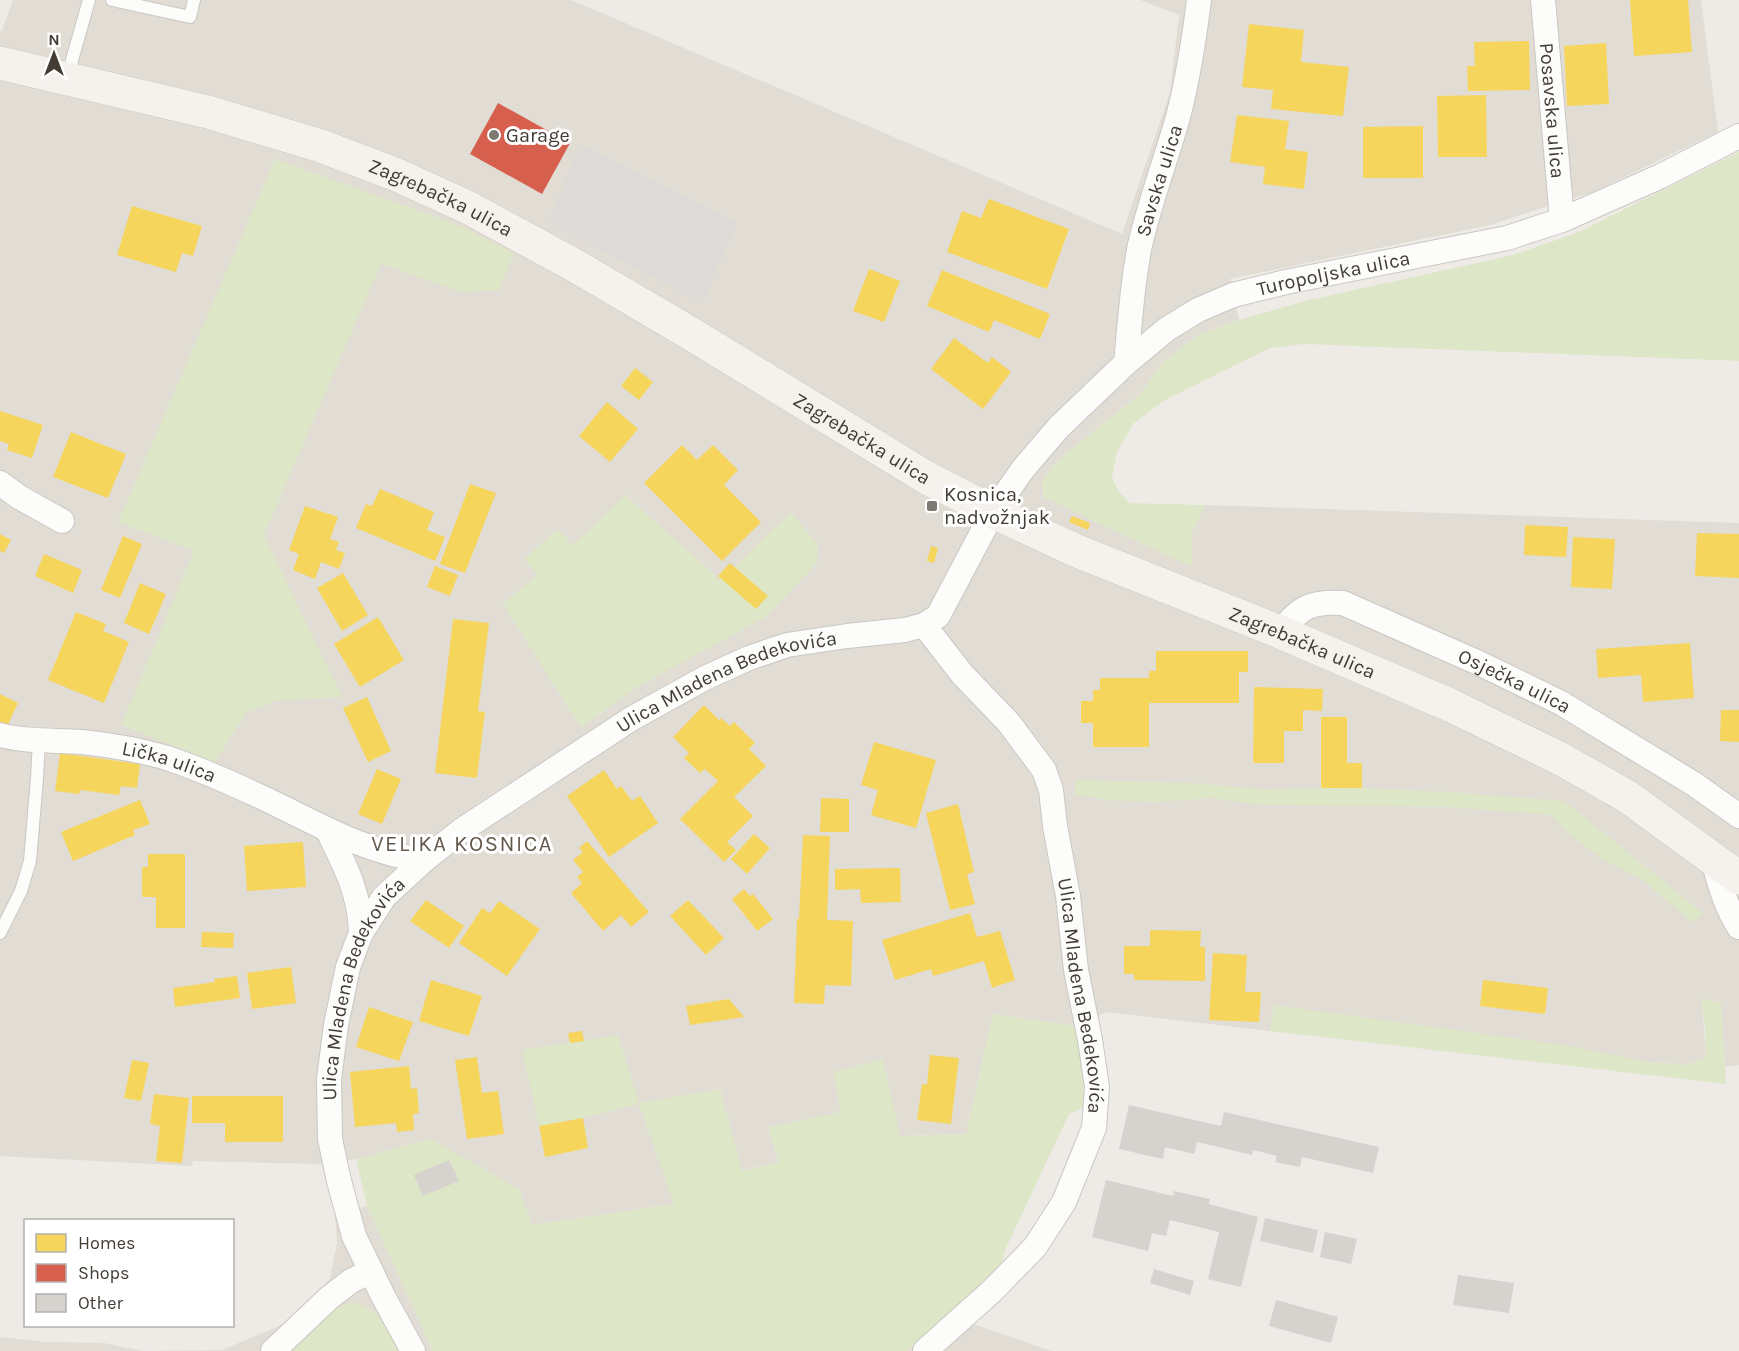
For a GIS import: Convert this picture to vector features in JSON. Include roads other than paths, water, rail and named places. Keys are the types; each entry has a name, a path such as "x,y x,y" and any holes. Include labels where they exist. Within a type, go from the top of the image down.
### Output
{"street":[{"name":"Savska ulica","path":"1126,363 1133,288 1140,247 1151,202 1178,117 1193,52 1199,0"},
{"name":"Posavska ulica","path":"1543,0 1562,220"},
{"name":"Zagrebačka ulica","path":"0,63 208,112 321,146 397,175 467,207 574,265 688,332 927,478 1077,551 1280,632 1452,706 1561,759 1628,797 1726,869"},
{"name":"Turopoljska ulica","path":"993,512 1023,470 1059,427 1126,363 1167,329 1198,310 1233,296 1286,282 1507,238 1562,220 1661,176 1739,136"},
{"path":"0,483 19,498 62,521"},
{"path":"924,625 938,616 993,512"},
{"name":"Osječka ulica","path":"1280,632 1293,616 1311,605 1328,602 1343,603 1561,703 1694,784 1739,816"},
{"name":"Ulica Mladena Bedekovića","path":"413,1351 354,1236 330,1139 329,1079 336,1025 348,967 361,933 384,897 424,860 462,830 631,719 716,673 749,658 787,645 905,630 924,625 962,674 1009,723 1044,770 1051,790 1068,896 1076,970 1097,1087 1094,1128 1064,1202 1035,1247 992,1291 924,1351"},
{"name":"Lička ulica","path":"0,735 39,741 81,742 166,758 216,777 328,831 397,856 424,860"},
{"path":"328,831 350,876 361,913 361,933"},
{"path":"1726,869 1721,888 1728,910 1739,927"},
{"path":"273,1351 330,1297 370,1270"}],"lane":[{"path":"70,80 72,60 89,0"},
{"path":"112,0 190,17 194,0"},
{"path":"0,933 21,891 30,861 39,741"}],"place":[{"name":"Garage","path":"494,135"},
{"name":"Kosnica, nadvožnjak","path":"932,506"}],"district":[{"name":"VELIKA KOSNICA","path":"462,844"}]}
